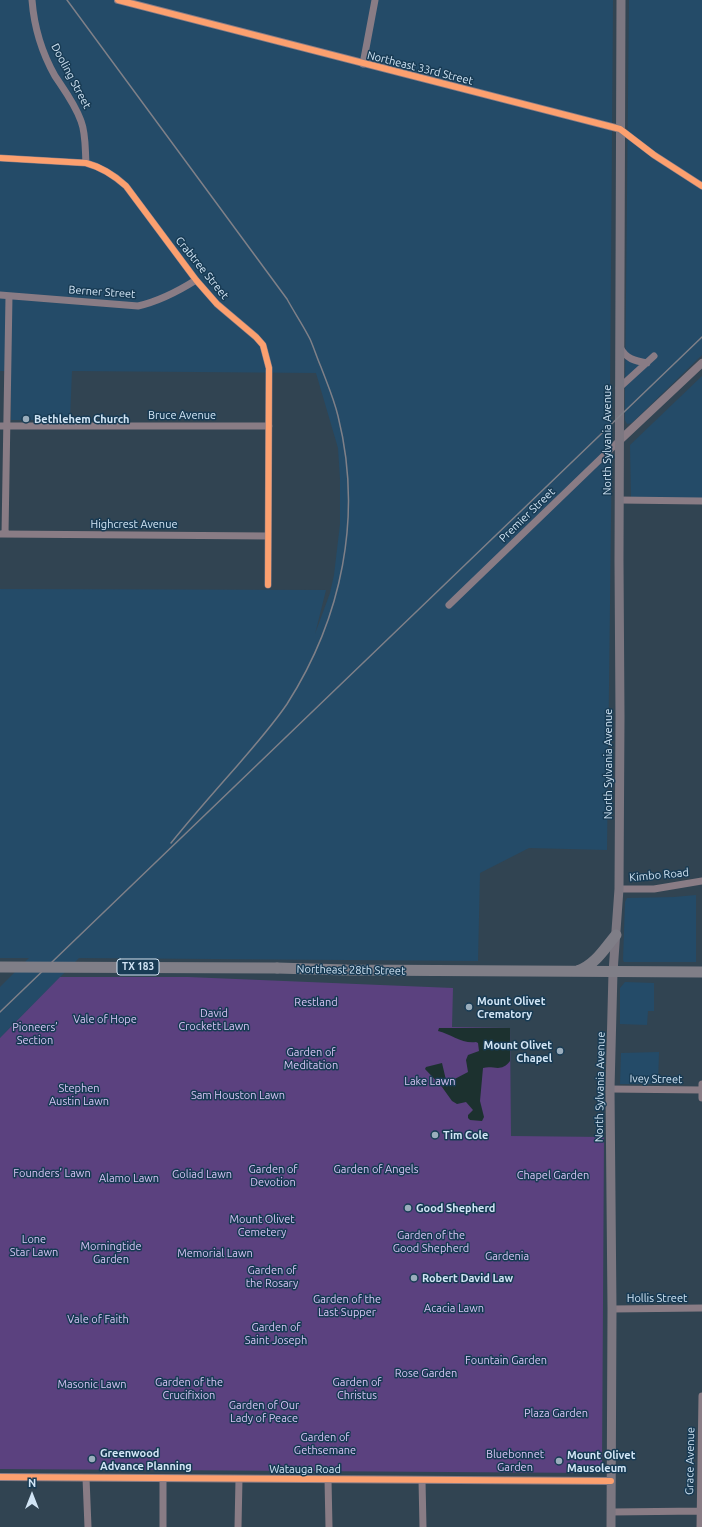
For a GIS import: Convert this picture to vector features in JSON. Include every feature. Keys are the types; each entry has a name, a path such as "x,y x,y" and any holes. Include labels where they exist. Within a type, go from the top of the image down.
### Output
{"main road":[{"name":"North Sylvania Avenue","path":"611,1527 612,1309 610,1089 613,972 619,889 619,346 621,0"},
{"path":"575,972 591,964 598,958 616,935"},
{"name":"Northeast 28th Street","path":"0,967 702,972"}],"street":[{"name":"Dooling Street","path":"32,0 33,16 46,58 54,74 72,101 82,122 86,164"},
{"name":"Northeast 33rd Street","path":"118,0 620,129 654,155 702,186"},
{"path":"363,64 375,0"},
{"name":"Crabtree Street","path":"0,158 86,164 96,166 110,174 126,186 196,280 217,304 256,337 263,346 269,368 268,585"},
{"name":"Berner Street","path":"0,295 138,306 166,297 196,280"},
{"path":"2,534 3,426 9,296"},
{"path":"619,346 628,357 636,361 647,363"},
{"path":"619,388 654,356"},
{"path":"619,441 702,363"},
{"name":"Bruce Avenue","path":"3,426 269,426"},
{"name":"Premier Street","path":"449,605 619,441"},
{"path":"620,500 702,501"},
{"name":"Highcrest Avenue","path":"2,534 268,536"},
{"name":"Kimbo Road","path":"619,889 654,888 702,881"},
{"path":"702,1084 702,1098"},
{"name":"Ivey Street","path":"610,1089 702,1090"},
{"name":"Hollis Street","path":"612,1309 702,1308"},
{"name":"Grace Avenue","path":"700,1527 702,1396"},
{"name":"Watauga Road","path":"0,1477 611,1481"},
{"path":"86,1478 88,1527"},
{"path":"163,1478 163,1527"},
{"path":"238,1527 239,1478"},
{"path":"328,1479 329,1527"},
{"path":"422,1480 423,1527"},
{"path":"611,1512 701,1511"}],"shaded area":[{"path":"0,0 613,0 610,404 612,440 607,850 529,848 480,873 478,961 79,958 0,1038 0,987 29,958 0,958 0,589 326,590 315,634 330,593 334,575 340,524 340,479 338,448 316,373 72,371 70,420 11,420 11,371 0,371"},
{"path":"629,0 702,0 702,355 632,423 627,424 625,420 625,391"},
{"path":"702,376 702,498 631,499 630,445"},
{"path":"696,895 696,962 624,962 625,902 627,898"},
{"path":"625,982 654,983 654,1011 648,1011 647,1025 620,1024 620,988"},
{"path":"439,1028 510,1028 510,1061 504,1067 483,1068 480,1101 484,1117 482,1121 470,1120 468,1115 473,1110 466,1102 457,1104 452,1101 442,1087 425,1069 426,1067 442,1063 446,1080 449,1082 468,1072 466,1060 468,1055 479,1051 478,1043 466,1042 438,1031"},
{"path":"659,1052 658,1084 620,1084 621,1053"}],"green space":[{"name":"Mount Olivet Cemetery","path":"60,977 188,977 453,988 452,1027 510,1028 511,1136 604,1137 602,1468 597,1473 0,1469 0,1038"}],"railway":[{"path":"67,0 287,299 310,339 330,391 338,416 345,454 348,491 347,528 342,565 334,601 322,637 306,671 287,704 269,728 171,843"},
{"path":"0,1012 702,337"}],"cycle path":[{"path":"118,0 620,129 654,155 702,186"},
{"path":"0,158 86,163 108,172 126,186 196,280 217,304 256,337 263,345 269,368 268,585"},
{"path":"0,1477 611,1481"}],"place":[{"name":"Bethlehem Church","path":"26,419"},
{"name":"Mount Olivet Crematory","path":"469,1007"},
{"name":"Mount Olivet Chapel","path":"560,1051"},
{"name":"Tim Cole","path":"435,1135"},
{"name":"Good Shepherd","path":"408,1208"},
{"name":"Robert David Law","path":"414,1278"},
{"name":"Greenwood Advance Planning","path":"92,1459"},
{"name":"Mount Olivet Mausoleum","path":"559,1461"}],"park label":[{"name":"Restland","path":"316,1002"},
{"name":"Vale of Hope","path":"105,1019"},
{"name":"David Crockett Lawn","path":"214,1019"},
{"name":"Pioneers’ Section","path":"35,1033"},
{"name":"Garden of Meditation","path":"311,1058"},
{"name":"Lake Lawn","path":"430,1081"},
{"name":"Stephen Austin Lawn","path":"79,1094"},
{"name":"Sam Houston Lawn","path":"238,1095"},
{"name":"Garden of Angels","path":"376,1169"},
{"name":"Founders’ Lawn","path":"52,1173"},
{"name":"Goliad Lawn","path":"202,1174"},
{"name":"Garden of Devotion","path":"273,1175"},
{"name":"Chapel Garden","path":"553,1175"},
{"name":"Alamo Lawn","path":"129,1178"},
{"name":"Garden of the Good Shepherd","path":"431,1241"},
{"name":"Lone Star Lawn","path":"34,1245"},
{"name":"Morningtide Garden","path":"111,1252"},
{"name":"Memorial Lawn","path":"215,1253"},
{"name":"Gardenia","path":"507,1256"},
{"name":"Garden of the Rosary","path":"272,1276"},
{"name":"Garden of the Last Supper","path":"347,1305"},
{"name":"Acacia Lawn","path":"454,1308"},
{"name":"Vale of Faith","path":"98,1319"},
{"name":"Garden of Saint Joseph","path":"276,1333"},
{"name":"Fountain Garden","path":"506,1360"},
{"name":"Rose Garden","path":"426,1373"},
{"name":"Masonic Lawn","path":"92,1384"},
{"name":"Garden of the Crucifixion","path":"189,1388"},
{"name":"Garden of Christus","path":"357,1388"},
{"name":"Garden of Our Lady of Peace","path":"264,1411"},
{"name":"Plaza Garden","path":"556,1413"},
{"name":"Garden of Gethsemane","path":"325,1443"},
{"name":"Bluebonnet Garden","path":"515,1460"}]}
